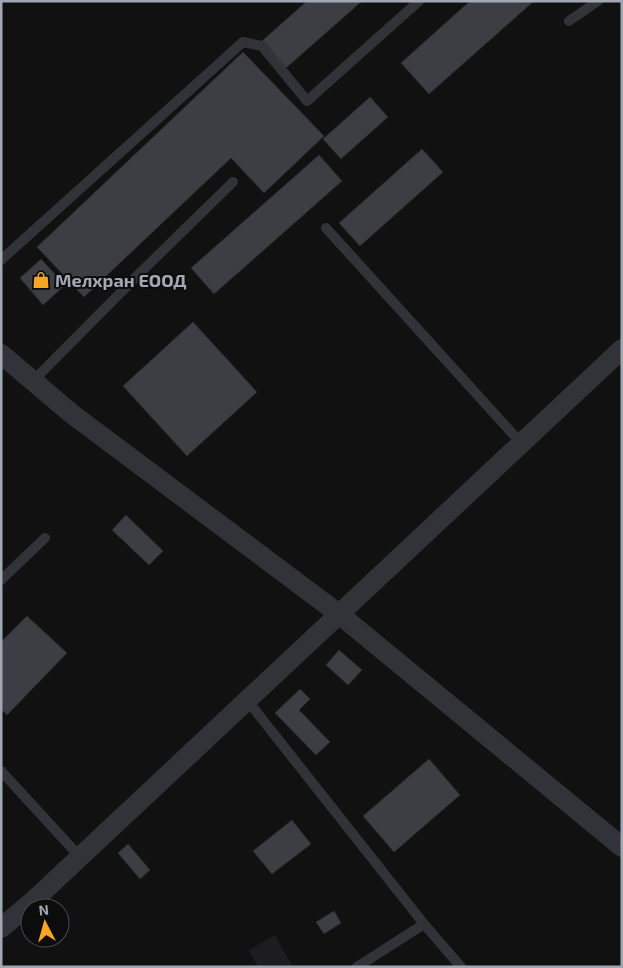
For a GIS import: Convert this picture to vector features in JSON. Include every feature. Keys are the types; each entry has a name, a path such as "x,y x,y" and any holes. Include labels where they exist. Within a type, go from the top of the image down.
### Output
{"street":[{"path":"1,928 33,901 622,349"},
{"path":"1,354 72,414 339,614 622,847"}],"lane":[{"path":"1,260 243,42 262,46 307,101 419,1"},
{"path":"569,21 598,1"},
{"path":"33,381 233,182"},
{"path":"326,228 521,443"},
{"path":"1,580 45,538"},
{"path":"248,700 424,924 461,967"},
{"path":"1,771 80,857"},
{"path":"357,967 424,924"}],"shaded area":[{"path":"275,935 293,967 258,967 249,950"}],"building":[{"path":"307,1 362,1 286,68 262,41"},
{"path":"470,1 534,1 429,94 401,63"},
{"path":"243,52 324,136 264,193 231,158 84,297 37,247"},
{"path":"370,97 388,117 341,159 323,139"},
{"path":"422,149 443,172 360,246 339,223"},
{"path":"319,155 342,181 214,294 191,268"},
{"path":"41,259 65,285 43,305 20,278"},
{"path":"193,322 257,392 187,456 123,386"},
{"path":"126,515 163,551 149,565 112,530"},
{"path":"27,616 67,653 7,715 1,709 1,642"},
{"path":"339,650 362,670 348,685 326,665"},
{"path":"300,689 310,699 299,710 330,742 316,755 275,713"},
{"path":"429,759 460,795 394,852 363,816"},
{"path":"292,820 311,844 272,874 253,851"},
{"path":"128,844 150,870 140,879 118,853"},
{"path":"334,911 341,923 324,934 316,922"}],"place":[{"name":"Мелхран ЕООД","path":"41,280"}]}
